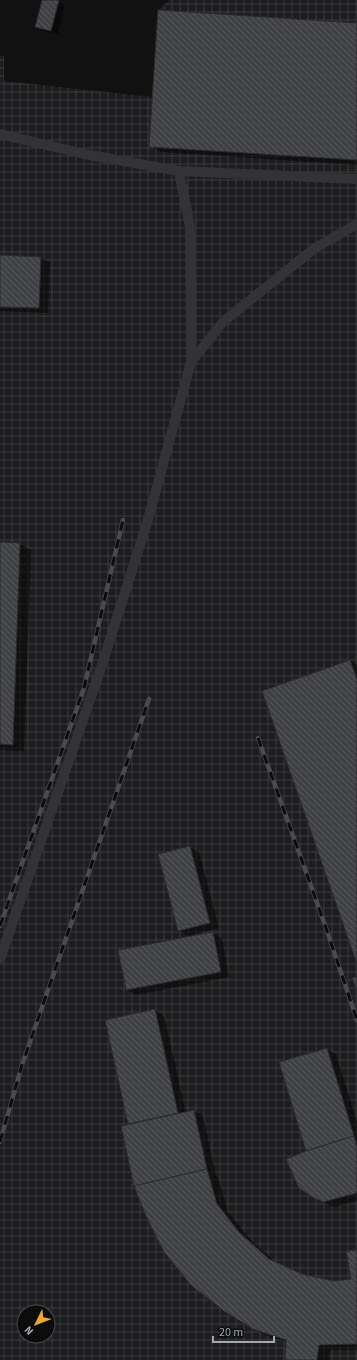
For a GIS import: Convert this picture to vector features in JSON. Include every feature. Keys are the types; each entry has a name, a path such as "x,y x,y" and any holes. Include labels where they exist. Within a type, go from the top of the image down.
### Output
{"lane":[{"path":"0,134 89,155 179,171 357,179"},
{"path":"0,958 102,664 147,523 191,362 190,227 179,171"},
{"path":"191,362 223,322 316,248 357,224"}],"shaded area":[{"path":"170,0 357,0 357,1360 0,1360 0,55 4,56 4,81 152,97 158,10"}],"building":[{"path":"42,0 59,0 51,31 35,27"},
{"path":"158,10 357,23 357,160 149,147"},
{"path":"0,255 41,257 39,308 0,307"},
{"path":"0,542 20,543 13,745 0,744"},
{"path":"350,660 357,679 357,964 262,691"},
{"path":"190,846 210,923 178,931 158,854"},
{"path":"213,932 221,972 126,990 118,950"},
{"path":"357,977 357,991 352,978"},
{"path":"155,1009 178,1113 128,1124 105,1020"},
{"path":"327,1048 354,1136 306,1151 279,1062"},
{"path":"194,1110 207,1169 134,1186 121,1126"},
{"path":"354,1136 357,1147 357,1193 323,1202 312,1197 299,1188 286,1159"},
{"path":"207,1169 217,1204 239,1232 269,1259 302,1274 334,1281 351,1279 346,1251 357,1250 357,1344 319,1345 317,1360 285,1360 286,1340 253,1329 224,1311 191,1285 164,1252 147,1218 134,1186"}],"railway":[{"path":"0,926 84,688 123,520"},
{"path":"0,1142 22,1065 149,699"},
{"path":"258,738 325,925 357,1020"}]}
